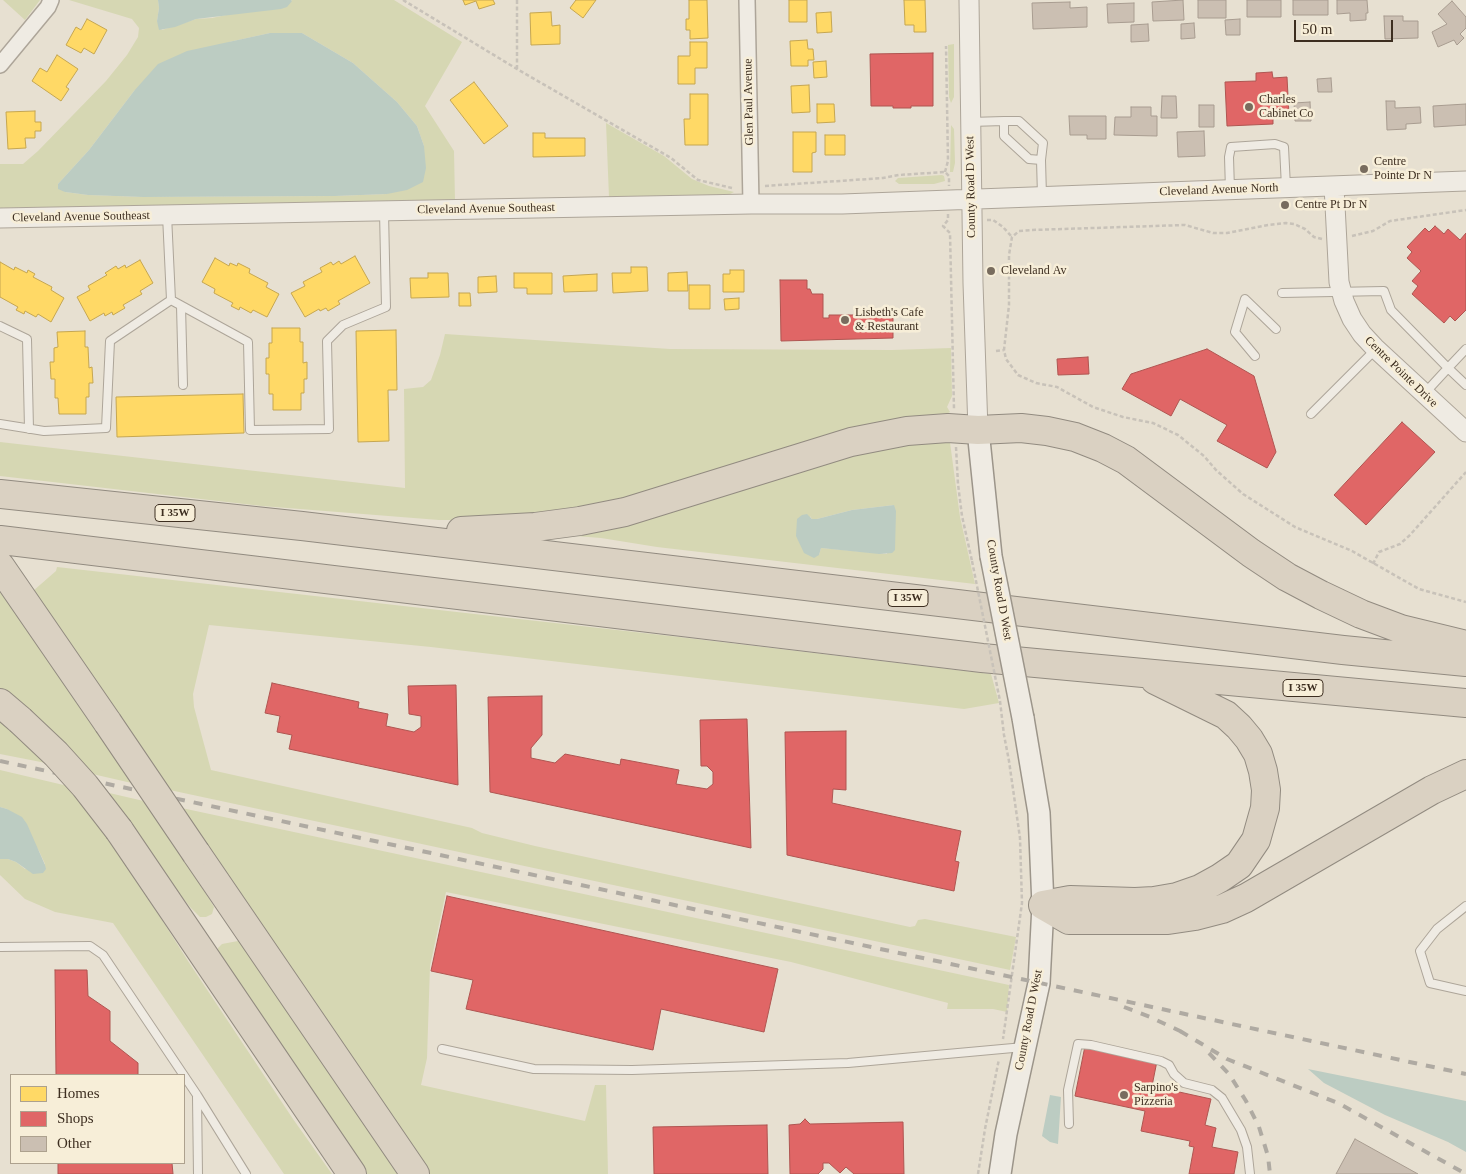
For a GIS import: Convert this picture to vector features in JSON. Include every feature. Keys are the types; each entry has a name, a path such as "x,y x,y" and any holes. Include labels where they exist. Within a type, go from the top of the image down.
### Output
{"highway":[{"path":"302,526 384,526 489,531 580,521 625,512 869,438 907,431 1021,428 1048,431 1076,438 1103,448 1126,460 1149,475 1251,552 1287,576 1321,595 1361,614 1401,629 1466,645"},
{"name":"I 35W","path":"0,494 302,526 1343,650 1466,662"},
{"name":"I 35W","path":"0,540 1012,660 1466,703"},
{"path":"0,566 415,1174"},
{"path":"1043,905 1070,900 1135,902 1178,897 1200,889 1227,874 1239,865 1256,840 1266,808 1266,790 1258,754 1249,739 1226,715 1140,672"},
{"path":"10,712 56,754 82,782 119,830 352,1174"},
{"path":"1043,905 1068,920 1168,920 1222,909 1246,898 1406,804 1466,774"}],"main road":[{"name":"County Road D West","path":"966,429 982,558 1012,660 1039,812 1043,905 1039,983 1006,1134 1000,1174"}],"street":[{"path":"0,65 48,7 51,0"},
{"name":"Glen Paul Avenue","path":"747,0 751,195"},
{"name":"County Road D West","path":"966,429 971,199 969,0"},
{"name":"Cleveland Avenue North","path":"971,199 1466,181"},
{"name":"Centre Pointe Drive","path":"1334,186 1336,264 1341,293 1352,319 1362,334 1376,349 1466,432"},
{"name":"Cleveland Avenue Southeast","path":"0,218 384,211 751,195 842,204 971,199"}],"lane":[{"path":"1004,121 1004,136 1030,159 1041,160"},
{"path":"970,122 1019,121 1043,143 1041,160 1042,196"},
{"path":"1230,190 1229,157 1231,147 1275,144 1284,147 1286,188"},
{"path":"171,300 248,342 250,430 329,429 328,341 343,325 386,307 384,211"},
{"path":"168,215 171,300"},
{"path":"1282,292 1341,293 1384,291 1392,310 1466,385"},
{"path":"1255,356 1235,332 1245,299 1276,329"},
{"path":"0,424 44,431 106,428 110,341 171,300"},
{"path":"181,306 184,385"},
{"path":"0,326 27,339 29,429"},
{"path":"1424,394 1466,348"},
{"path":"1311,414 1376,349"},
{"path":"1466,906 1437,929 1420,951 1430,983 1466,991"},
{"path":"0,947 90,946 103,955 183,1074"},
{"path":"1069,1124 1068,1090 1078,1044 1161,1060 1169,1065 1174,1074 1184,1083 1212,1090 1222,1098 1241,1130 1247,1146 1250,1174"},
{"path":"442,1049 534,1069 632,1070 848,1063 1026,1047"},
{"path":"185,1077 246,1174"},
{"path":"197,1095 198,1174"}],"path":[{"path":"403,0 517,69 672,158 698,180 733,188 751,195 899,175 945,172 949,176"},
{"path":"517,69 518,0"},
{"path":"945,172 948,161 946,46"},
{"path":"1466,210 1390,221 1373,231 1323,240 1314,237 1305,229 1286,223 1227,233 1213,233 1185,225 1019,232 1012,237 1009,254 1009,305 1004,350 1006,358 1018,375 1036,383 1058,387 1093,407 1153,423 1178,435 1204,456 1216,470 1243,494 1295,527 1352,551 1419,589 1466,602"},
{"path":"948,220 943,226 950,233 966,429 958,484 982,558 1004,734 1020,838 1022,903 1001,1048 978,1174"},
{"path":"993,220 1012,237"},
{"path":"996,351 1004,350"},
{"path":"1373,564 1379,552 1400,544 1410,535 1466,472"}],"green space":[{"path":"3,0 40,0 25,20"},
{"path":"69,0 158,0 157,21 162,30 196,19 212,18 291,0 394,0 462,42 425,106 454,151 455,201 0,208 0,164 23,164 106,81 127,55 138,37 139,28 132,19","holes":["270,33 302,33 353,63 397,102 417,126 424,146 387,194 143,197 88,195 65,192 58,184 89,150 134,91 229,42"]},
{"path":"954,44 954,97 951,103 949,97 948,45"},
{"path":"606,123 664,156 692,179 709,186 734,192 728,195 609,197"},
{"path":"951,125 954,129 955,163 953,172 950,172"},
{"path":"942,175 945,181 934,184 899,184 895,181 898,178"},
{"path":"445,334 670,349 892,350 951,348 952,396 947,407 950,412 939,418 670,488 567,511 466,520 439,520 262,506 0,476 0,442 405,488 404,389 423,387 431,380"},
{"path":"949,435 960,517 975,584 657,547 601,538 537,533 821,462","holes":["894,505 887,554 821,548 819,555 810,516 812,519 817,519 852,510"]},
{"path":"57,567 991,674 999,703 964,709 431,647 209,625 193,694 194,707 211,770 472,828 482,833 535,846 910,927 915,926 918,920 925,919 1016,937 1010,970 165,789 105,694 33,591 56,571"},
{"path":"0,582 136,784 88,773 0,689"},
{"path":"0,716 51,764 0,754"},
{"path":"0,770 72,787 100,822 188,961 293,1119 332,1174 284,1174 113,923 55,912 25,899 0,875 0,859 16,862 25,869 45,864 39,851 7,809 0,807"},
{"path":"105,792 148,802 196,875 214,907 212,914 200,917 190,907 148,854"},
{"path":"177,807 1009,985 1007,1012 993,1009 947,1009 948,1003 791,962 446,892 430,966 427,1058 421,1085 585,1121 595,1085 606,1085 608,1174 430,1174 414,1153 261,923 211,857"},
{"path":"238,941 243,943 399,1174 365,1174 222,961 218,948 222,944"}],"shaded area":[{"path":"158,0 292,1 287,7 281,9 196,19 175,27 159,30 157,21"},
{"path":"270,33 302,33 353,63 397,102 417,126 424,146 426,168 423,182 407,190 387,194 335,196 143,197 88,195 65,192 58,189 58,184 89,150 134,91 158,64 187,51"},
{"path":"894,505 896,511 895,550 892,553 879,554 821,548 819,555 814,558 804,553 796,536 797,519 802,515 807,514 812,519 817,519 852,510"},
{"path":"0,807 22,817 27,824 45,865 46,869 43,873 33,874 16,862 0,859"},
{"path":"1308,1069 1466,1101 1466,1152 1448,1142 1385,1115 1324,1083"},
{"path":"1050,1095 1061,1097 1058,1144 1050,1142 1042,1136"}],"building: Homes":[{"path":"463,0 493,0 495,4 479,9 476,1 465,5"},
{"path":"576,0 596,0 583,18 570,8"},
{"path":"689,0 707,0 708,38 690,39 690,30 686,30 686,19 689,19"},
{"path":"789,0 807,0 807,22 789,22"},
{"path":"904,0 925,0 926,32 914,32 914,25 905,25"},
{"path":"551,12 552,26 560,25 560,44 531,45 530,13"},
{"path":"831,12 832,32 817,33 816,13"},
{"path":"87,19 107,30 94,54 84,48 81,53 66,45 76,27 81,30"},
{"path":"807,40 808,49 813,49 814,60 808,60 808,66 791,66 790,41"},
{"path":"690,42 707,42 707,68 695,68 695,84 678,84 678,56 690,56"},
{"path":"57,55 78,69 66,87 69,89 61,101 32,81 40,68 47,72"},
{"path":"826,61 827,77 814,78 813,62"},
{"path":"474,82 508,126 484,144 450,100"},
{"path":"809,85 810,112 792,113 791,86"},
{"path":"690,94 708,94 708,145 685,145 684,119 690,119"},
{"path":"817,104 834,104 835,122 817,123"},
{"path":"35,111 35,122 41,122 41,131 35,131 35,138 25,138 26,148 8,149 6,112"},
{"path":"793,132 816,132 816,152 812,153 812,172 793,172"},
{"path":"533,133 545,133 545,138 585,138 585,156 533,157"},
{"path":"825,135 845,135 845,155 825,155"},
{"path":"355,256 370,283 338,301 340,304 328,311 326,308 320,311 319,309 305,317 291,293 305,286 303,282 322,272 320,268 331,262 333,265 339,261 341,264"},
{"path":"215,258 229,266 230,263 237,266 238,263 250,269 249,273 268,283 266,287 279,294 267,317 253,310 251,313 240,307 239,310 231,306 233,303 214,293 215,289 202,282"},
{"path":"140,260 153,283 140,291 142,294 123,305 125,308 113,315 112,312 105,316 104,313 90,321 77,297 90,290 88,286 107,275 105,273 116,266 118,269 125,265 126,268"},
{"path":"0,262 14,270 15,267 27,273 28,270 35,274 33,277 52,287 51,290 64,298 51,322 38,314 36,317 25,311 24,314 16,310 18,307 0,297"},
{"path":"631,267 647,267 648,291 613,293 612,273 631,273"},
{"path":"730,270 744,270 744,292 723,292 723,274 730,274"},
{"path":"687,272 688,291 668,291 668,273"},
{"path":"428,273 448,273 449,297 411,298 410,278 428,278"},
{"path":"514,273 552,273 552,294 527,294 527,288 514,288"},
{"path":"597,274 597,291 564,292 563,276"},
{"path":"496,276 497,292 478,293 478,277"},
{"path":"689,285 710,285 710,309 689,309"},
{"path":"459,293 470,293 471,306 459,306"},
{"path":"739,298 739,309 725,310 724,299"},
{"path":"272,328 300,328 300,342 303,342 303,363 307,362 307,379 304,379 304,393 301,393 301,410 273,410 273,394 269,394 269,374 266,374 266,358 269,358 269,343 272,343"},
{"path":"396,330 397,390 388,390 389,441 358,442 356,331"},
{"path":"85,331 85,347 88,347 89,368 92,367 93,383 89,383 89,397 86,397 86,414 59,414 58,398 55,398 55,379 51,379 50,362 54,362 54,348 58,347 57,332"},
{"path":"243,394 244,433 117,437 116,397"}],"building: Shops":[{"path":"933,53 933,106 893,108 893,106 871,106 870,54"},
{"path":"1272,72 1273,78 1287,77 1289,115 1273,116 1273,124 1227,126 1225,82 1256,81 1256,73"},
{"path":"1435,226 1444,234 1448,229 1460,240 1466,233 1466,310 1455,321 1450,316 1444,323 1412,294 1418,286 1412,281 1421,271 1407,258 1412,252 1407,247 1425,228 1429,232"},
{"path":"780,280 807,280 807,289 810,289 812,294 823,294 823,318 829,318 829,315 889,315 889,318 893,318 893,338 781,341"},
{"path":"1207,349 1254,376 1276,452 1267,468 1217,441 1227,425 1180,399 1171,416 1122,389 1131,374"},
{"path":"1088,357 1089,374 1058,375 1057,359"},
{"path":"1402,422 1435,452 1366,525 1334,495"},
{"path":"272,683 359,702 358,708 388,714 386,726 414,732 421,727 421,716 409,714 408,686 456,685 458,785 289,749 292,735 277,732 280,716 265,713"},
{"path":"542,696 542,735 531,748 531,758 555,763 565,754 620,765 621,759 679,770 676,784 707,789 713,784 713,772 707,766 701,766 700,720 747,719 751,848 490,792 488,697"},
{"path":"846,731 846,790 833,789 832,803 961,831 955,861 959,862 954,891 787,855 785,732"},
{"path":"447,896 778,969 764,1032 661,1009 653,1050 466,1009 473,980 431,971"},
{"path":"55,970 87,970 88,996 110,1011 110,1041 138,1063 138,1074 56,1074"},
{"path":"1085,1046 1157,1061 1152,1086 1211,1099 1205,1125 1216,1128 1212,1147 1238,1152 1234,1174 1189,1174 1194,1147 1189,1146 1190,1141 1141,1131 1145,1111 1075,1096"},
{"path":"805,1119 810,1124 903,1122 904,1174 854,1174 846,1167 840,1173 829,1163 823,1163 823,1169 818,1174 790,1174 789,1125 800,1124"},
{"path":"767,1125 768,1174 654,1174 653,1127"},
{"path":"58,1164 172,1164 173,1174 58,1174"}],"building: Other":[{"path":"1183,0 1184,20 1153,21 1152,2"},
{"path":"1198,0 1226,0 1226,18 1198,18"},
{"path":"1247,0 1281,0 1281,17 1247,17"},
{"path":"1293,0 1328,0 1328,15 1293,15"},
{"path":"1337,0 1367,0 1368,13 1366,13 1366,20 1350,21 1350,13 1337,14"},
{"path":"1452,1 1466,17 1466,28 1460,34 1464,38 1457,45 1454,40 1438,47 1432,32 1447,24 1438,14"},
{"path":"1070,2 1070,8 1087,7 1087,27 1033,29 1032,3"},
{"path":"1134,3 1134,22 1108,23 1107,4"},
{"path":"1384,16 1403,16 1403,21 1418,21 1418,38 1385,39"},
{"path":"1240,19 1240,35 1226,35 1225,20"},
{"path":"1194,23 1195,38 1181,39 1181,24"},
{"path":"1148,24 1149,41 1131,42 1131,25"},
{"path":"1331,78 1332,92 1318,92 1317,79"},
{"path":"1162,96 1176,96 1177,118 1161,118"},
{"path":"1386,101 1395,101 1395,108 1420,107 1421,123 1406,124 1406,129 1387,130"},
{"path":"1310,102 1311,121 1295,121 1294,103"},
{"path":"1466,104 1466,125 1434,127 1433,106"},
{"path":"1199,105 1214,105 1214,127 1199,127"},
{"path":"1131,107 1151,107 1151,116 1157,116 1157,136 1114,135 1115,117 1131,117"},
{"path":"1069,116 1106,116 1106,139 1087,139 1087,135 1070,135"},
{"path":"1204,131 1205,156 1178,157 1177,132"},
{"path":"1355,1139 1418,1174 1336,1174"}],"railway":[{"path":"0,761 1466,1074"},
{"path":"1124,1007 1150,1017 1185,1035"},
{"path":"1180,1031 1227,1059 1338,1103 1466,1174"},
{"path":"1209,1053 1229,1074 1246,1101 1259,1127 1268,1156 1270,1174"}],"place":[{"name":"Charles Cabinet Co","path":"1249,107"},
{"name":"Centre Pointe Dr N","path":"1364,169"},
{"name":"Centre Pt Dr N","path":"1285,205"},
{"name":"Cleveland Av","path":"991,271"},
{"name":"Lisbeth's Cafe & Restaurant","path":"845,320"},
{"name":"Sarpino's Pizzeria","path":"1124,1095"}]}
